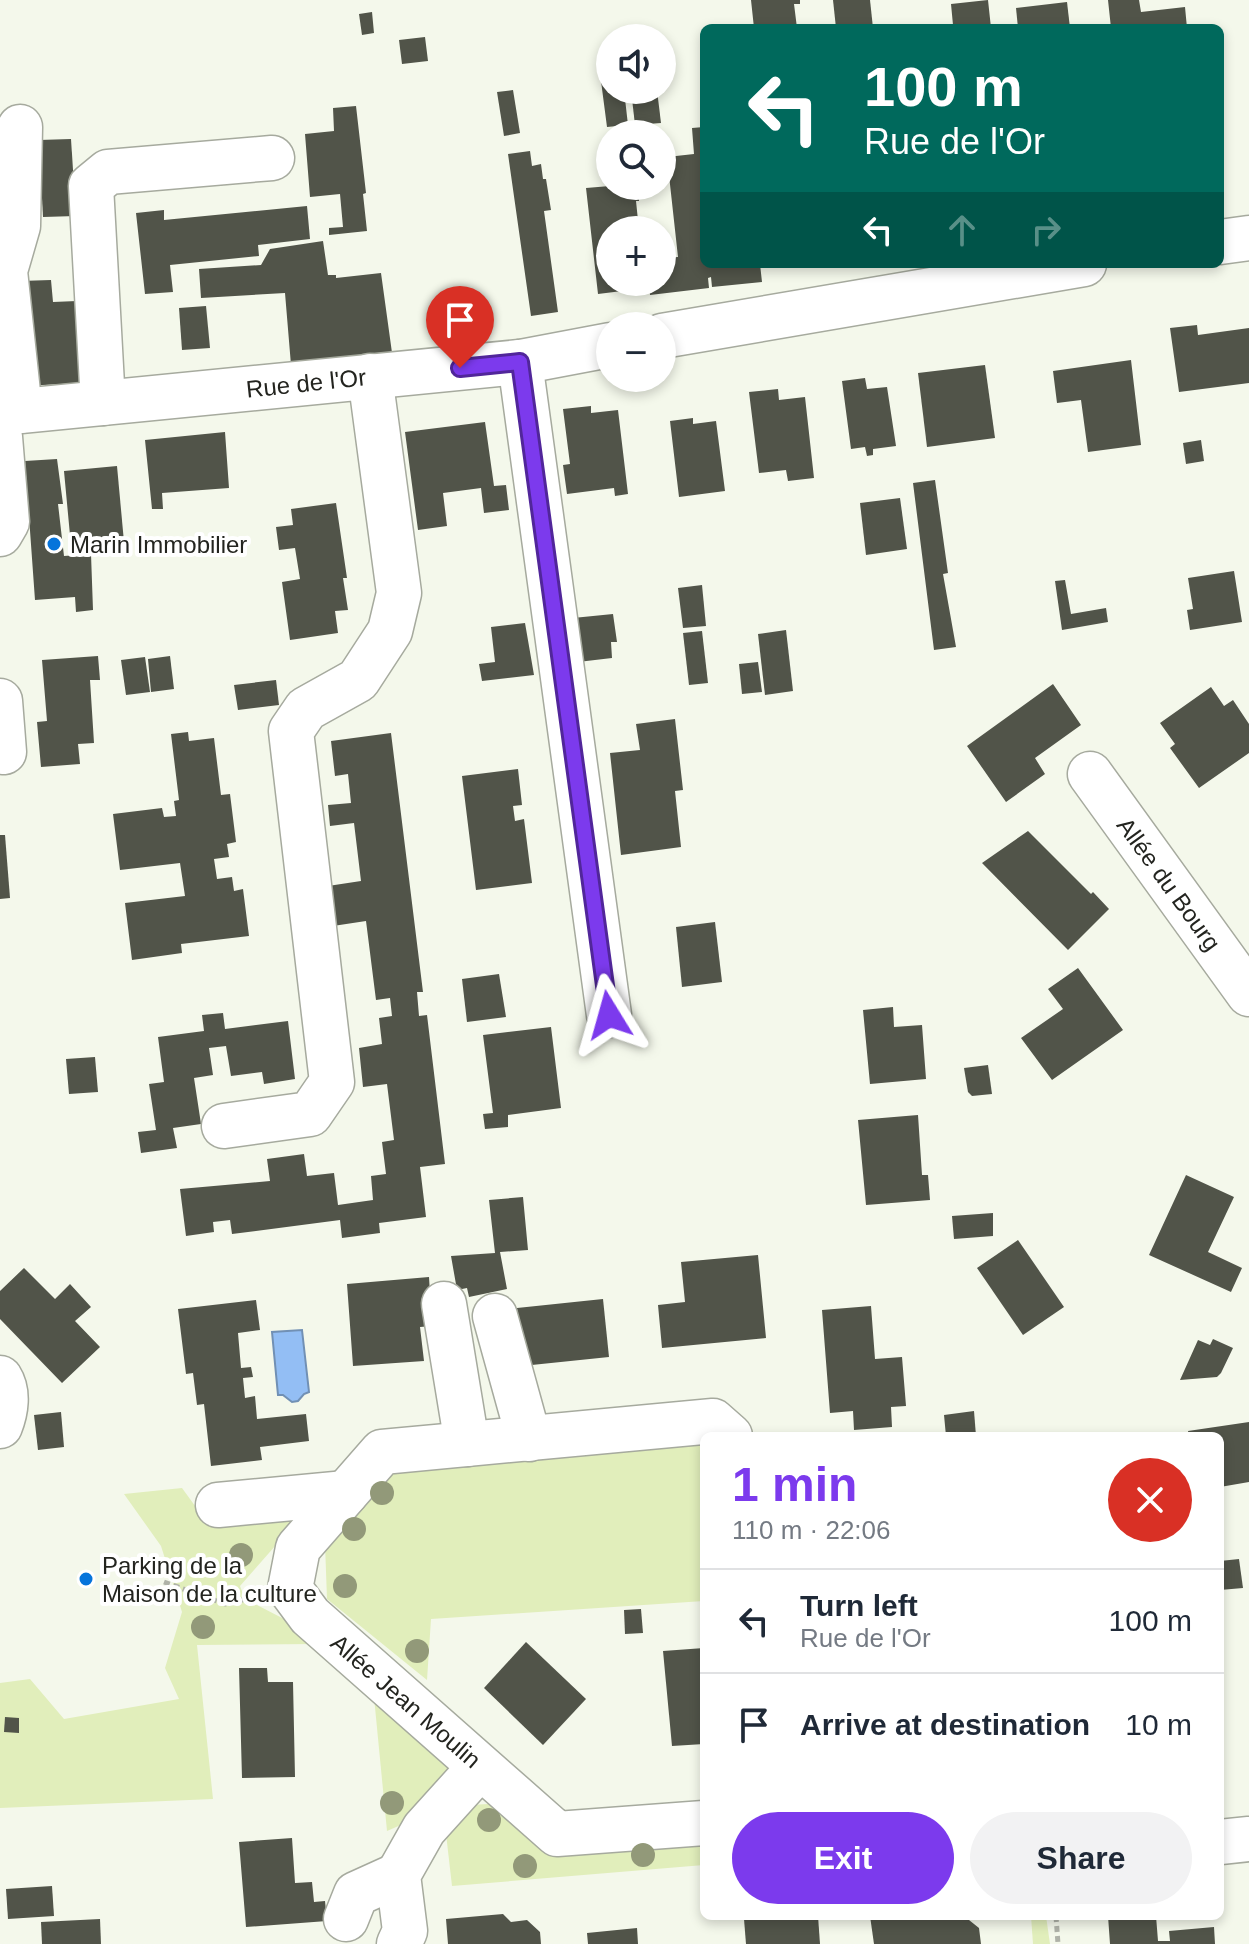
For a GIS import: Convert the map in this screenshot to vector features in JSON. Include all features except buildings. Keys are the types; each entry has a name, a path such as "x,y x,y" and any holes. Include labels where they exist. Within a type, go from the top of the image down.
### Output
{"street":[{"path":"0,534 7,522 5,271 18,226 20,127"},
{"path":"103,403 91,186 108,172 272,158"},
{"path":"1224,241 1249,238"},
{"path":"676,334 1061,268"},
{"name":"Rue de l'Or","path":"7,420 103,403 520,362 596,348"},
{"path":"520,362 609,1015"},
{"path":"224,1126 310,1114 332,1082 291,731 306,709 358,680 390,631 399,593 370,376"},
{"path":"0,701 4,752"},
{"name":"Allée du Bourg","path":"1090,774 1249,994"},
{"path":"444,1304 467,1444"},
{"path":"495,1316 529,1439"},
{"path":"0,1378 6,1388 0,1426"},
{"path":"290,1589 298,1548 382,1452 713,1421 725,1432"},
{"path":"218,1505 346,1493"},
{"name":"Allée Jean Moulin","path":"290,1589 310,1616 557,1834 700,1823"},
{"path":"346,1919 356,1894 398,1875 424,1829 480,1767"},
{"path":"1224,1842 1249,1839"},
{"path":"398,1875 405,1931 399,1944"}],"path":[{"path":"164,1582 225,1604 290,1589"},
{"path":"1056,1920 1058,1944"}],"green space":[{"path":"700,1442 700,1601 431,1619 427,1680 327,1599 325,1544 395,1469"},
{"path":"182,1488 206,1521 297,1511 298,1520 240,1586 245,1599 286,1620 317,1644 197,1645 213,1799 0,1808 0,1683 30,1679 64,1719 179,1699 165,1668 182,1612 161,1546 124,1494"},
{"path":"374,1697 453,1769 403,1824 387,1831"},
{"path":"488,1804 535,1840 700,1842 700,1865 452,1886 445,1825 470,1805"},
{"path":"1031,1920 1047,1920 1050,1944 1033,1944"}],"water":[{"path":"302,1330 309,1392 292,1402 278,1395 272,1332"}],"place":[{"name":"Marin Immobilier","path":"54,544"},
{"name":"Parking de la Maison de la culture","path":"86,1579"}],"route":[{"path":"460,368 520,362 609,1015"}]}
